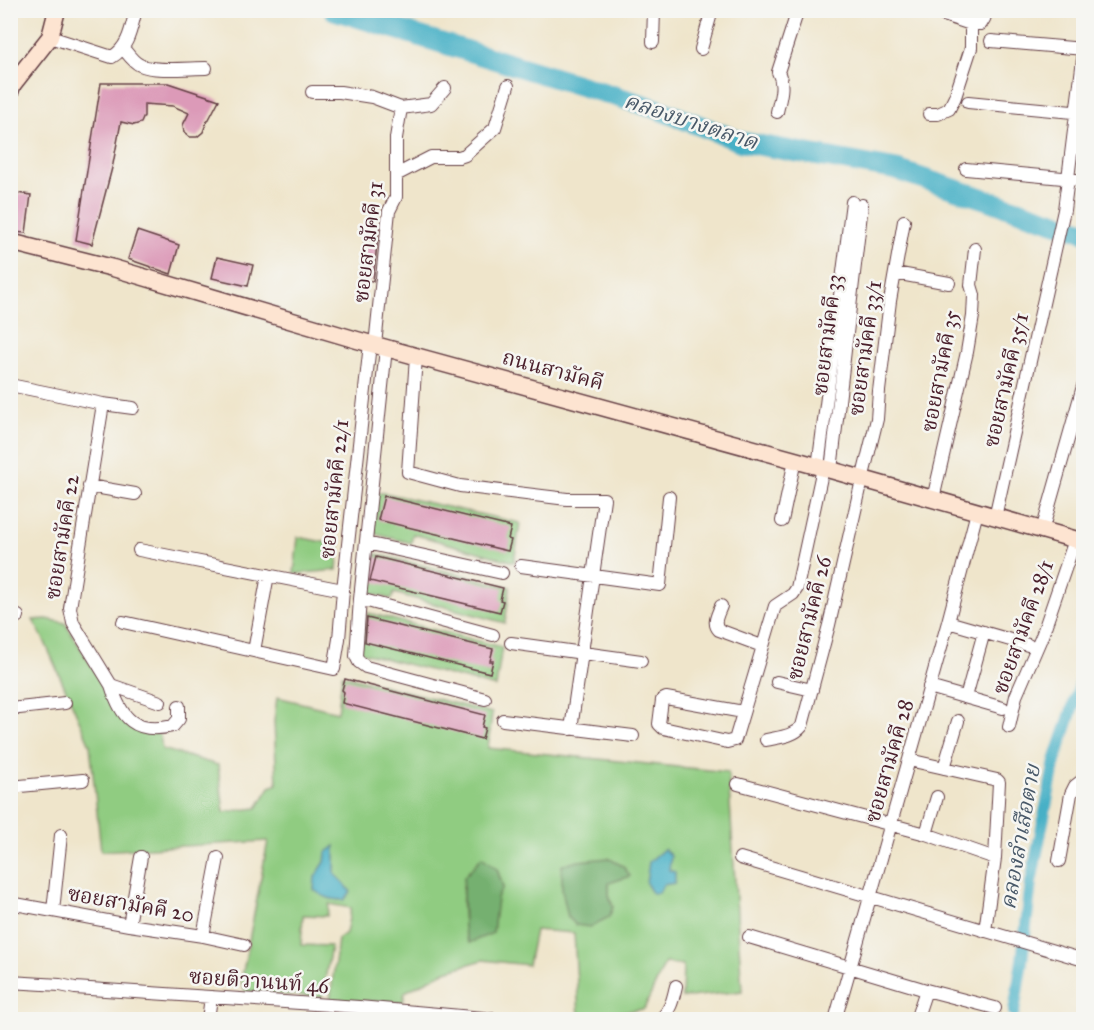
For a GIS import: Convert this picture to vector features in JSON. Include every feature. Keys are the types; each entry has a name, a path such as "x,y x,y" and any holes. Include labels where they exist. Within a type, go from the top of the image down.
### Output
{"main road":[{"path":"10,92 13,84 50,37 57,10"},
{"name":"ถนนสามัคคี","path":"10,242 113,268 377,346 565,396 1079,541"}],"street":[{"path":"50,37 112,57 123,48 136,10"},
{"path":"653,42 654,10"},
{"path":"701,49 712,10"},
{"path":"777,112 782,87 782,80 778,72 798,10"},
{"path":"928,10 971,24 981,24 987,10"},
{"path":"929,114 949,110 956,98 970,48 971,24"},
{"path":"991,41 1083,50"},
{"path":"123,48 139,65 175,69 206,68"},
{"name":"ซอยสามัคคี 35/1","path":"995,517 1064,210 1080,112 1083,50"},
{"path":"396,175 431,157 465,155 495,128 508,86"},
{"path":"312,92 340,92 372,97 401,108 431,104 445,88"},
{"path":"968,102 1080,112"},
{"name":"ซอยสามัคคี 31","path":"377,346 389,211 396,197 396,138 401,108"},
{"path":"966,169 1083,180"},
{"path":"742,712 666,698 662,700 658,724 663,728 728,742 735,740 775,606 794,594 797,588 824,468 857,203"},
{"name":"ซอยสามัคคี 33/1","path":"862,480 877,419 895,273 904,221"},
{"name":"ซอยสามัคคี 35","path":"933,499 967,352 973,316 974,295 971,285 975,249"},
{"path":"895,273 950,283"},
{"path":"377,346 366,543 356,656 359,662 366,667 485,699"},
{"name":"ซอยสามัคคี 22/1","path":"254,651 334,669 377,346"},
{"path":"416,357 408,471 460,486 567,499 604,499 571,729"},
{"path":"1042,531 1083,383"},
{"path":"10,385 134,408"},
{"name":"ซอยสามัคคี 22","path":"103,404 69,608 73,623 111,685 127,718 138,725 154,729 173,726 178,719 179,706"},
{"path":"782,521 795,460"},
{"name":"ซอยสามัคคี 26","path":"766,740 794,734 802,726 829,625 862,480"},
{"path":"90,486 135,494"},
{"path":"521,566 660,585 669,497"},
{"name":"ซอยสามัคคี 28","path":"835,1020 978,512"},
{"name":"ซอยสามัคคี 28/1","path":"1009,727 1016,696 1079,541"},
{"path":"366,543 502,573"},
{"path":"139,550 343,590"},
{"path":"123,622 254,651 268,575"},
{"path":"360,599 493,634"},
{"path":"721,606 715,622 719,630 762,646"},
{"path":"948,622 1028,645"},
{"path":"966,697 984,632"},
{"path":"511,643 641,661"},
{"path":"777,682 812,690"},
{"path":"111,685 160,702"},
{"path":"929,687 1003,708"},
{"path":"10,709 66,703"},
{"path":"503,720 633,736"},
{"path":"944,768 958,721"},
{"path":"909,760 999,782 995,858 985,931"},
{"path":"1059,861 1071,794 1075,786 1083,779"},
{"path":"10,787 83,780"},
{"path":"738,784 926,834 995,858"},
{"path":"926,834 937,797"},
{"path":"53,910 62,835"},
{"path":"129,925 141,857"},
{"path":"202,936 218,858"},
{"path":"740,858 985,931 1083,957"},
{"name":"ซอยสามัคคี 20","path":"10,903 244,945"},
{"path":"749,937 926,990 995,1008"},
{"name":"ซอยติวานนท์ 46","path":"10,982 211,997 358,1013 506,1020"},
{"path":"660,1020 672,1006 676,986"},
{"path":"916,1020 926,990"},
{"path":"208,1020 211,997"}],"green space":[{"path":"377,493 520,523 514,562 413,534 411,543 375,534"},
{"path":"298,537 339,545 337,570 294,574"},
{"path":"376,554 510,587 505,623 394,593 392,599 368,593"},
{"path":"368,613 502,647 496,687 359,652"},
{"path":"47,619 65,623 127,723 160,735 162,749 218,765 224,812 257,808 270,787 277,784 274,721 277,697 338,712 342,675 492,713 488,748 728,772 742,991 682,998 683,965 665,963 644,1009 579,1017 574,933 535,930 528,965 483,960 446,971 405,992 403,1002 330,1000 338,939 346,933 351,908 329,904 327,916 303,915 301,945 331,946 322,997 246,992 241,982 268,841 101,851 90,745 33,620","holes":["335,847 335,874 344,883 315,878","593,860 609,883 609,895 613,907 579,861","497,869 503,887 469,943 463,919 464,878"]},
{"path":"482,857 497,869 503,887 497,898 493,933 469,943 464,930 464,877"},
{"path":"608,858 623,866 630,876 609,883 609,895 613,907 609,917 590,927 576,925 568,917 562,890 562,865"}],"water":[{"path":"335,846 335,874 351,892 344,900 328,898 314,890 315,877 325,862 326,853"},
{"path":"664,849 671,856 669,870 675,872 675,883 663,885 659,893 652,893 646,883 649,862"}],"building":[{"path":"101,83 168,83 219,100 203,132 197,137 190,137 184,132 183,125 189,113 173,106 144,104 144,116 141,123 134,125 121,122 113,164 92,244 76,240"},
{"path":"16,193 31,195 26,233 12,232"},
{"path":"367,222 379,225 373,281 359,280"},
{"path":"137,231 179,245 171,274 128,259"},
{"path":"217,257 253,265 248,286 212,278"},
{"path":"384,496 511,527 508,551 378,520"},
{"path":"376,557 503,588 500,612 370,581"},
{"path":"367,618 493,649 490,673 365,642"},
{"path":"345,679 485,715 482,739 342,703"}],"waterway":[{"name":"คลองบางตลาด","path":"334,10 657,109 742,142 897,170 1084,232"},
{"name":"คลองลำเสือตาย","path":"1014,1012 1031,882 1055,761 1084,673"}]}
